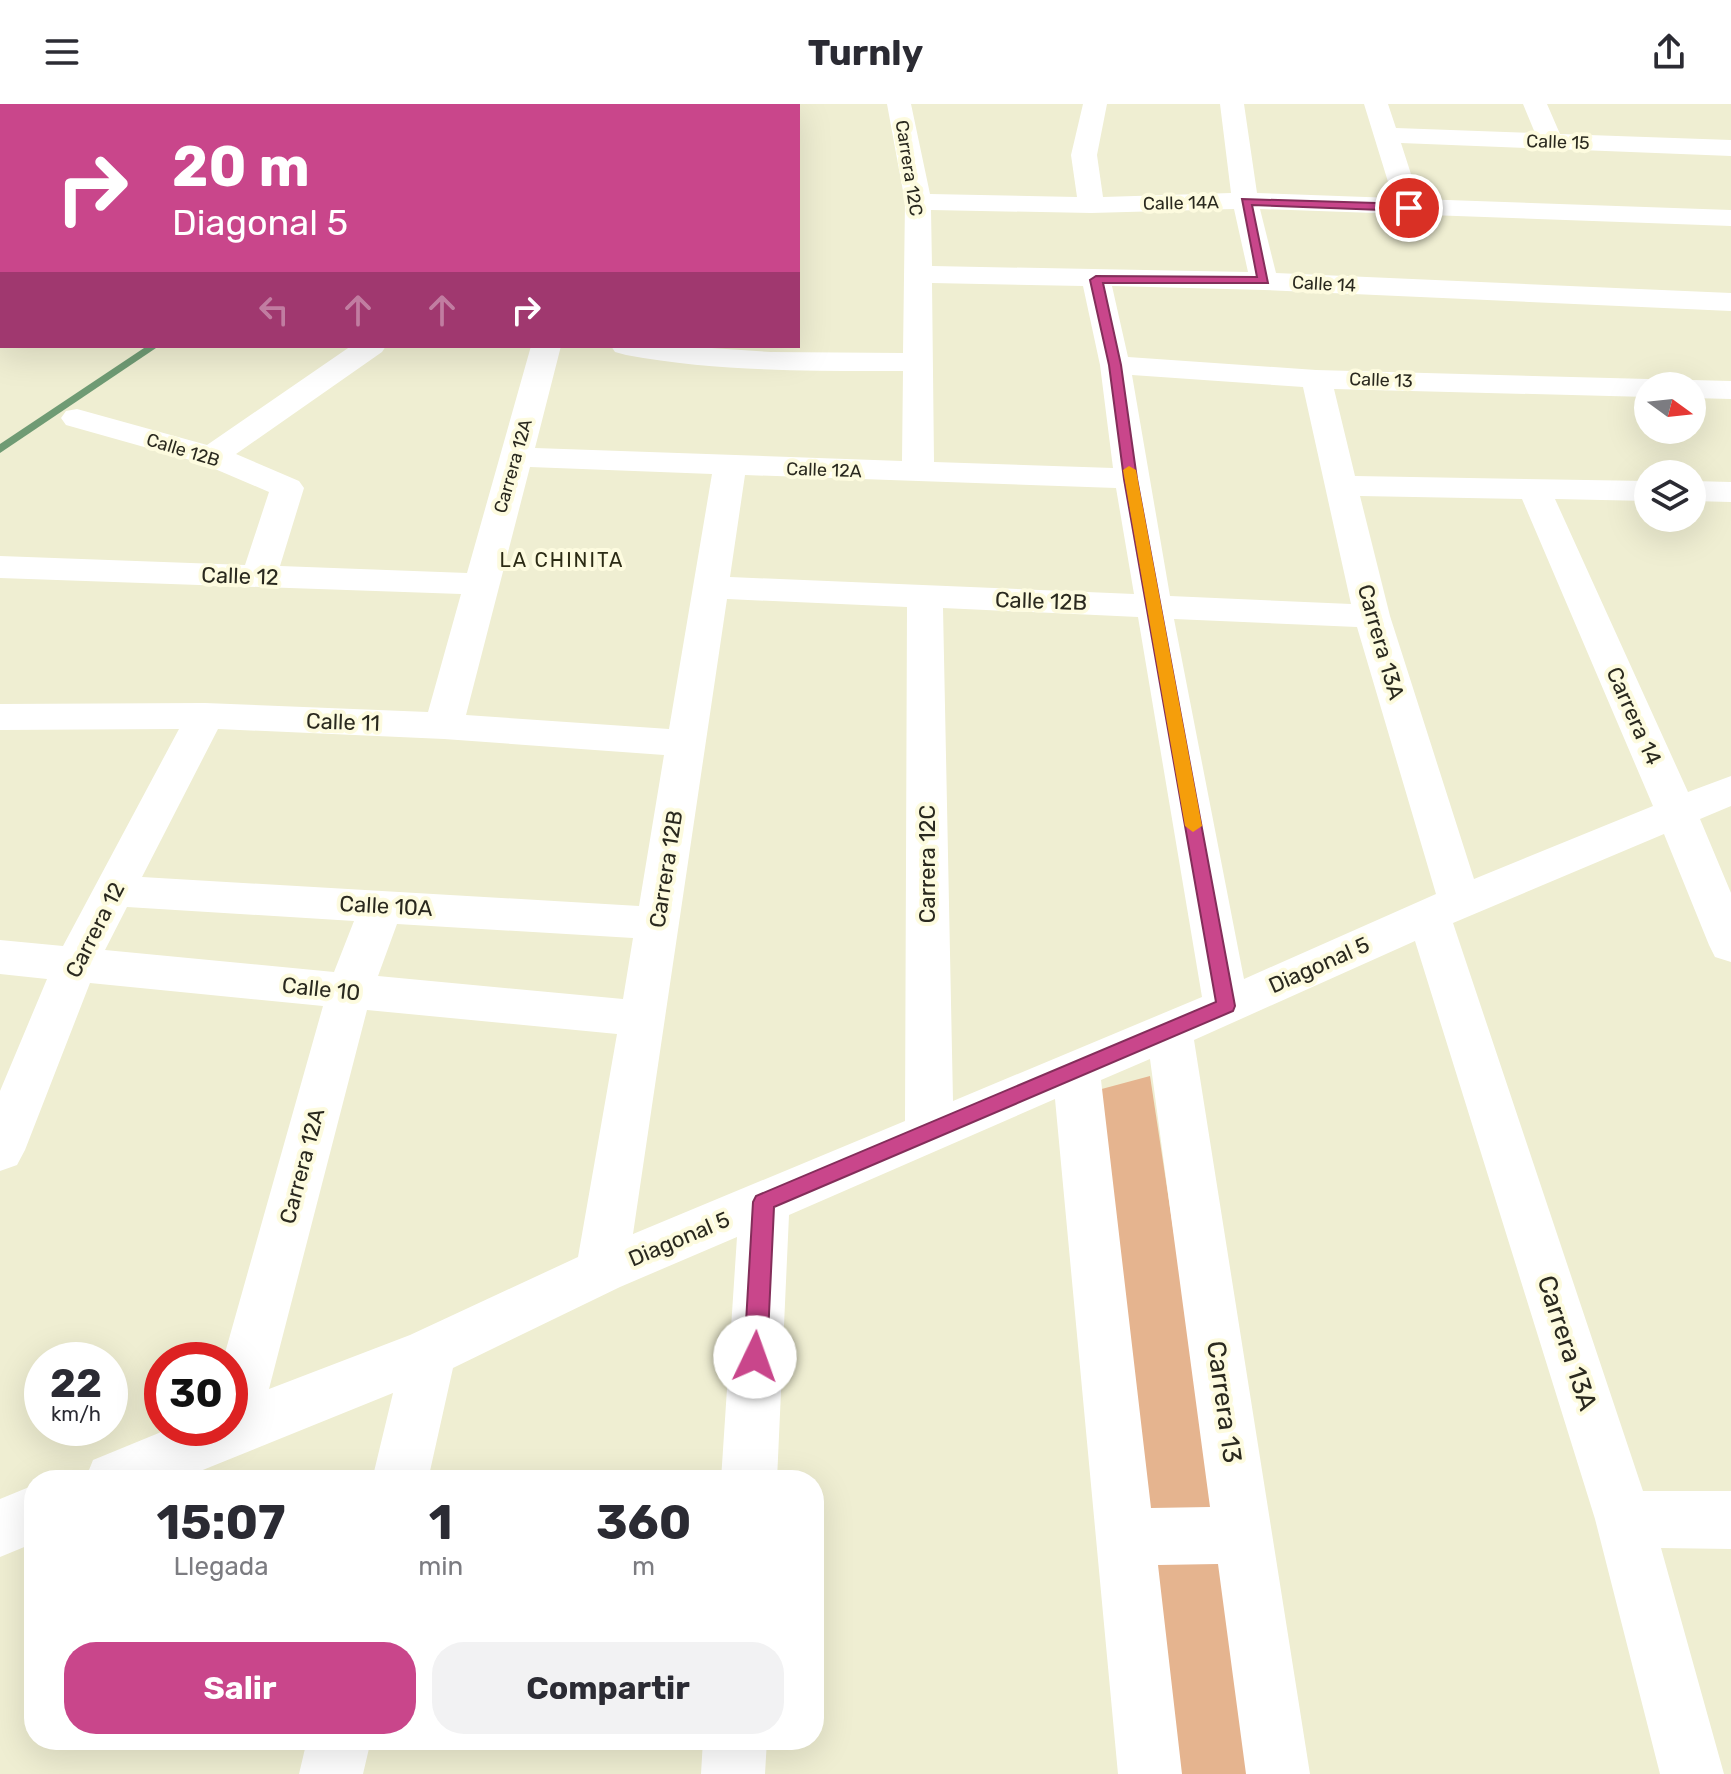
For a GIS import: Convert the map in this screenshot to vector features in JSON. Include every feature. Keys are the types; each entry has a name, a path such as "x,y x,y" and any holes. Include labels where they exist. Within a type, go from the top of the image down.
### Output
{"street":[{"name":"Carrera 12C","path":"899,104 918,202 918,473"},
{"path":"1091,205 1084,155 1095,104"},
{"path":"1232,104 1245,201 1264,281"},
{"path":"1376,104 1409,208"},
{"path":"1535,104 1551,142"},
{"name":"Calle 15","path":"1385,135 1731,148"},
{"name":"Calle 14A","path":"918,202 1091,205 1245,201 1731,218"},
{"name":"Calle 14","path":"918,274 1264,281 1731,302"},
{"path":"1096,280 1115,365 1131,479 1226,1006"},
{"path":"212,456 368,348"},
{"name":"Carrera 12A","path":"444,726 545,348"},
{"path":"635,348 667,355 739,353 918,362"},
{"name":"Calle 13","path":"1115,365 1316,379 1634,388"},
{"name":"Carrera 13A","path":"1316,379 1444,910 1624,1519 1692,1774"},
{"path":"1706,389 1731,390"},
{"name":"Calle 12B","path":"77,418 212,456 287,488 259,577"},
{"name":"Calle 12A","path":"517,457 1131,479"},
{"name":"Carrera 12B","path":"602,1271 730,467"},
{"path":"1340,486 1634,491"},
{"name":"Carrera 14","path":"1534,489 1731,945"},
{"path":"1706,491 1731,492"},
{"name":"Calle 12","path":"0,567 480,584"},
{"name":"Calle 12B","path":"711,587 1372,616"},
{"name":"Carrera 12C","path":"925,596 929,1132"},
{"name":"Calle 11","path":"0,717 205,716 444,726 686,743"},
{"name":"Carrera 12","path":"4,1125 76,963 205,716"},
{"name":"Diagonal 5","path":"248,1423 429,1353 602,1271 1731,790"},
{"name":"Calle 10A","path":"115,891 658,923"},
{"name":"Carrera 12A","path":"248,1367 349,992 382,905"},
{"name":"Calle 10","path":"0,957 643,1019"},
{"name":"Carrera 13","path":"1169,1030 1278,1774"},
{"path":"1076,1070 1150,1774"},
{"path":"750,1470 764,1202"},
{"path":"402,1470 429,1353"},
{"name":"Diagonal 5","path":"137,1470 193,1446"},
{"path":"0,1528 24,1518"},
{"path":"1624,1519 1731,1520"},
{"path":"1125,1537 1243,1535"},
{"path":"331,1774 337,1750"},
{"path":"733,1774 734,1750"}],"shaded area":[{"path":"1150,1076 1256,1774 1172,1774 1098,1090"}],"waterway":[{"path":"0,449 151,348"}],"slow traffic":[{"path":"1129,470 1193,826"}],"district":[{"name":"LA CHINITA","path":"562,560"}],"route":[{"path":"755,1357 764,1202 1226,1006 1131,479 1115,365 1096,280 1264,281 1245,201 1409,208"}]}
